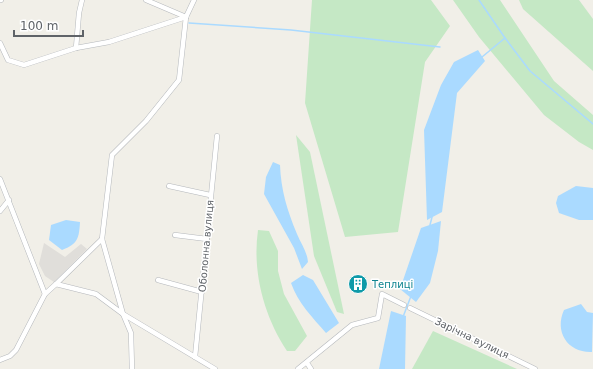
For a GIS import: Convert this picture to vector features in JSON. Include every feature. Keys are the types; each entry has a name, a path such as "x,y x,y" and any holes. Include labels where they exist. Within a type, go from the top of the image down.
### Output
{"street":[{"path":"76,48 79,13 82,0"},
{"path":"146,0 186,17"},
{"path":"132,369 131,333 123,314 102,239 112,155 146,121 179,80 186,17 194,0"},
{"path":"0,43 8,60 24,65 76,48 109,42 186,17"},
{"name":"Оболонна вулиця","path":"196,357 210,195 217,136"},
{"path":"0,179 45,294"},
{"path":"169,186 210,195"},
{"path":"0,211 9,200"},
{"path":"175,235 207,239"},
{"path":"0,360 10,356 16,350 45,294 102,239"},
{"path":"158,280 202,292"},
{"path":"56,284 96,294 123,314 215,369"},
{"path":"298,369 352,325 378,318 382,294 404,305"},
{"name":"Зарічна вулиця","path":"410,308 535,369"},
{"path":"307,363 311,369"}],"shaded area":[{"path":"44,243 65,257 81,244 87,249 54,282 45,276 39,264"}],"green space":[{"path":"312,0 431,0 450,26 425,62 398,232 345,237 305,103"},
{"path":"453,0 500,0 554,81 593,115 593,150 579,142 544,115 479,37"},
{"path":"519,0 579,0 593,19 593,71 523,9"},
{"path":"296,135 310,152 344,314 337,312 314,256"},
{"path":"258,230 269,231 278,251 278,271 284,294 307,336 295,351 287,351 266,308 258,278"},
{"path":"433,331 517,369 412,369"}],"water":[{"path":"478,50 485,61 457,93 442,212 427,220 424,130 441,85 454,62"},
{"path":"273,162 280,165 283,191 287,208 306,254 308,262 302,269 294,248 264,194 266,177"},
{"path":"576,186 593,188 593,220 579,220 559,213 556,203 558,196"},
{"path":"66,220 80,222 79,232 77,240 62,250 49,240 51,225"},
{"path":"441,221 438,251 430,283 416,302 400,289 421,228"},
{"path":"303,275 313,280 339,323 326,333 302,304 291,283"},
{"path":"581,304 587,312 593,313 592,352 576,349 565,340 562,333 561,318 564,310"},
{"path":"391,311 406,316 405,369 379,369"}],"waterway":[{"path":"479,0 505,38 482,57"},
{"path":"189,23 291,30 440,47"},
{"path":"505,38 530,71 593,124"},
{"path":"430,225 432,217"},
{"path":"403,317 411,296"}],"place":[{"name":"Теплиці","path":"358,284"}]}
